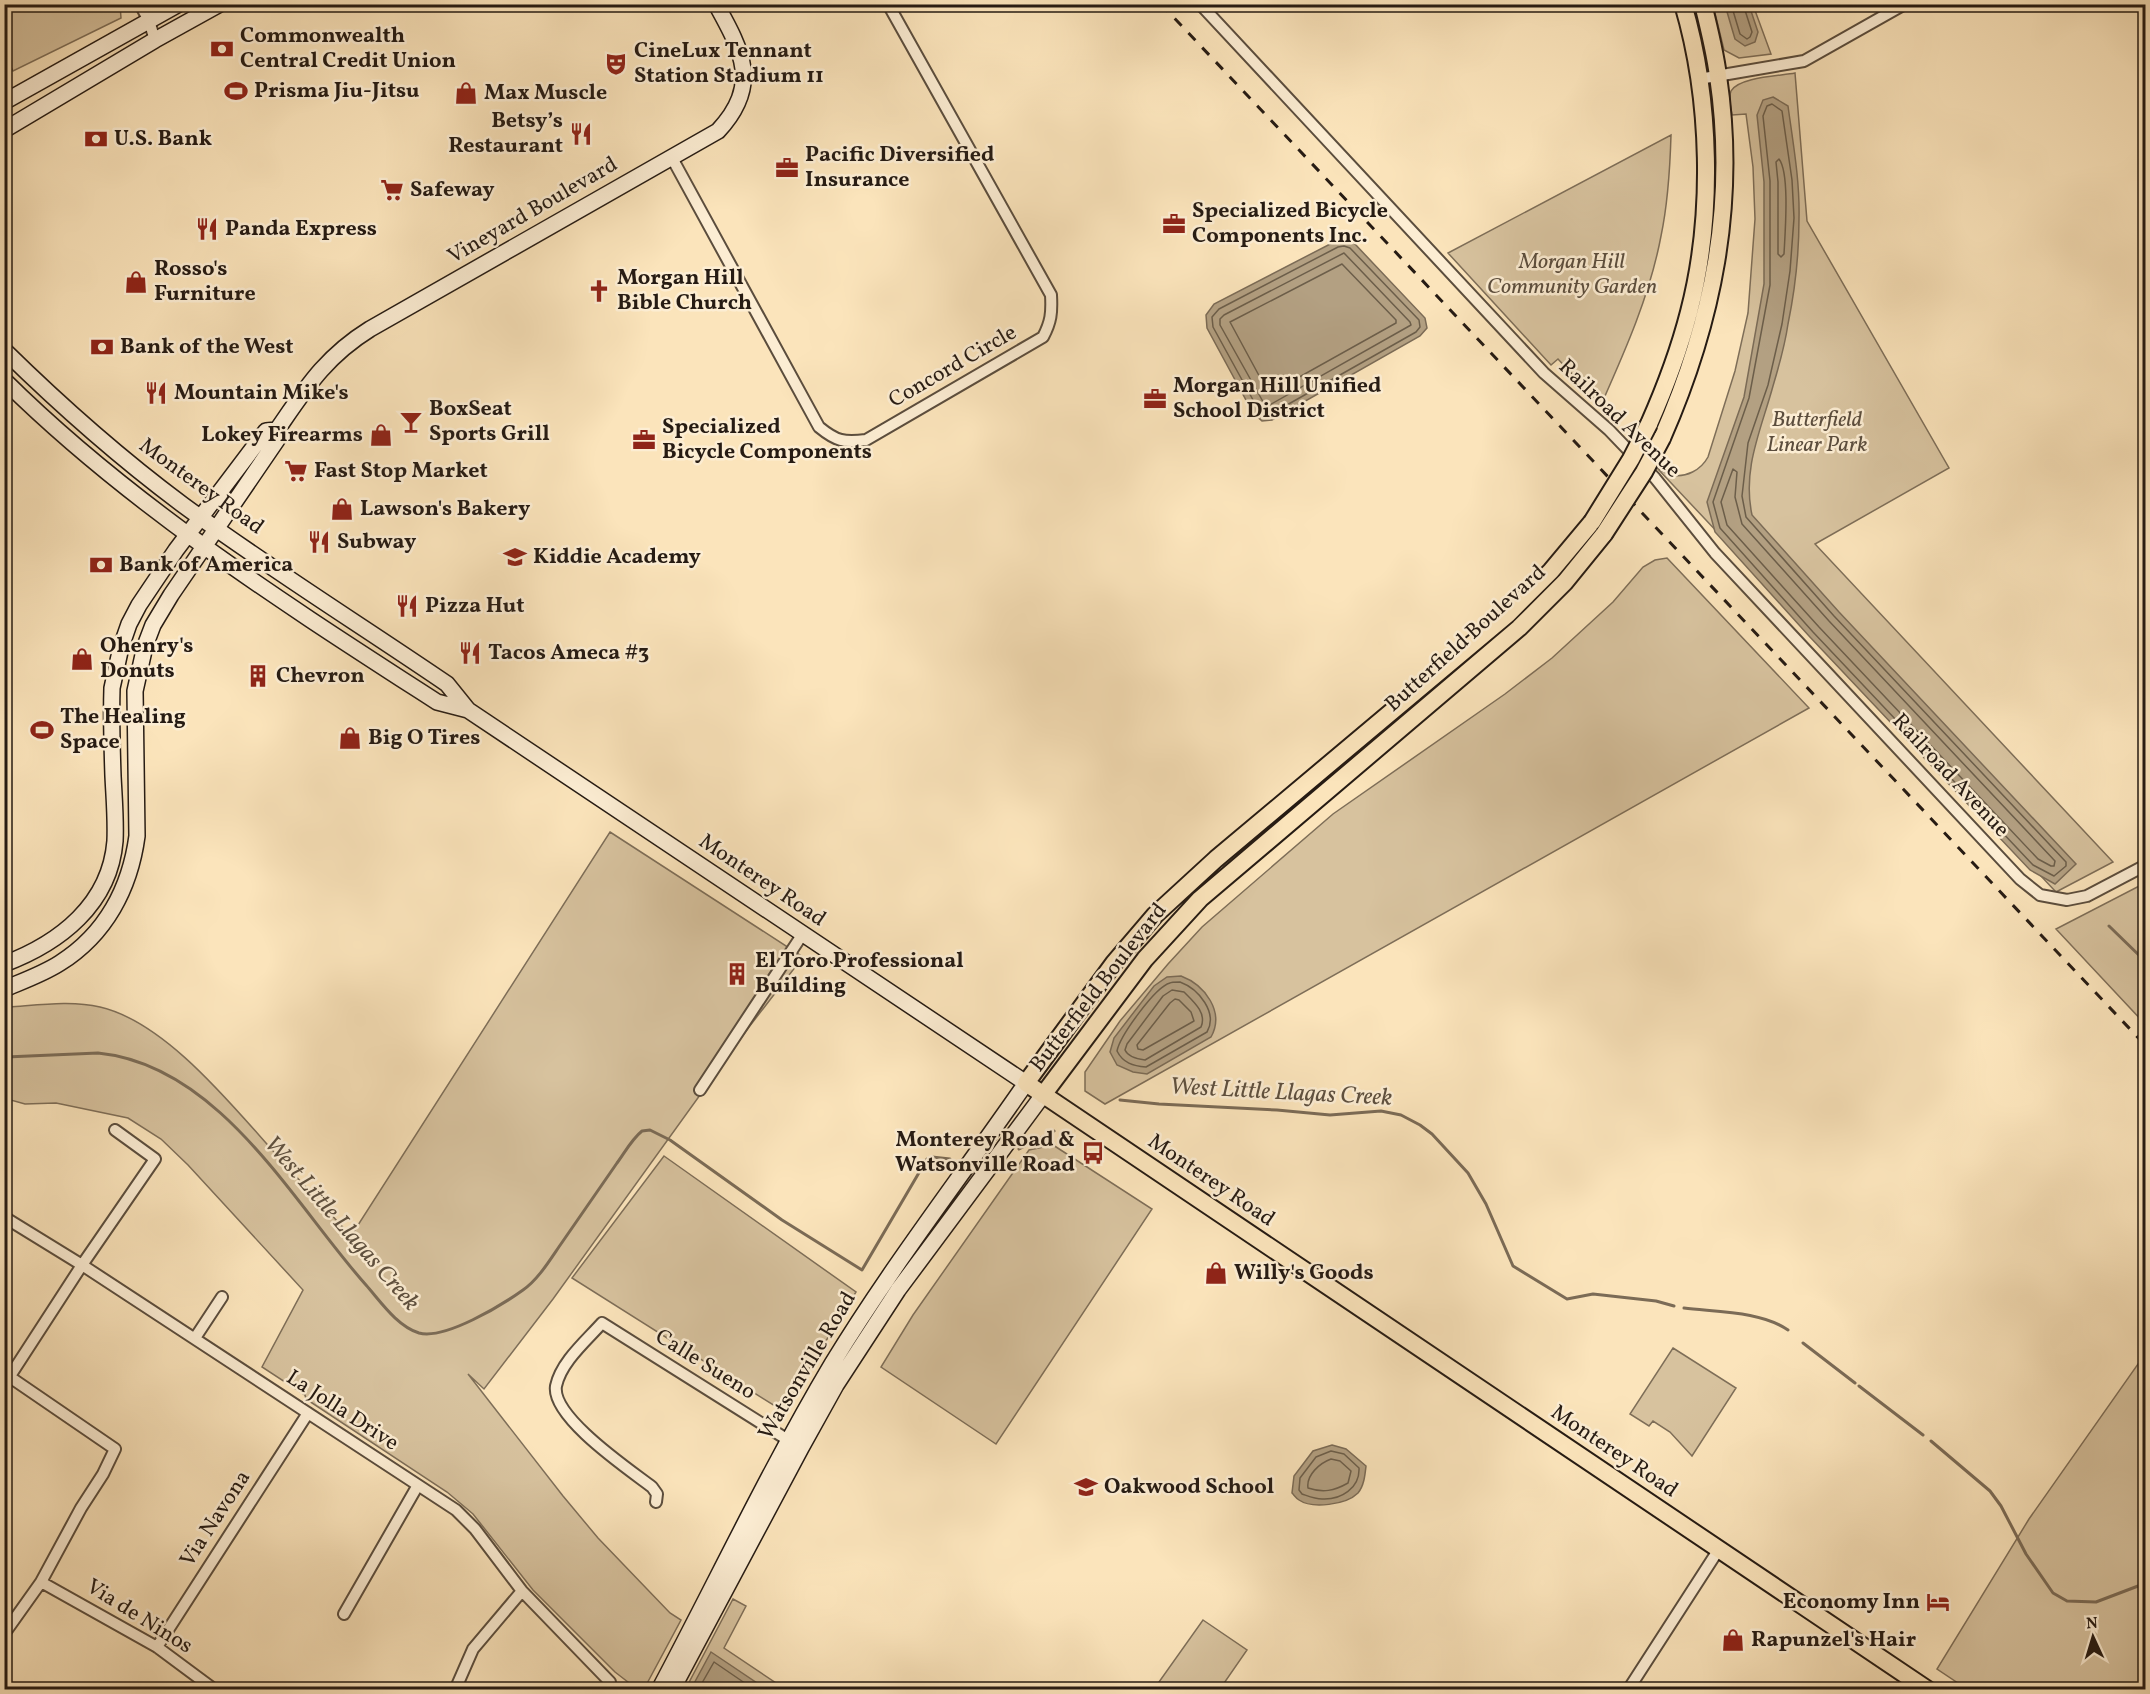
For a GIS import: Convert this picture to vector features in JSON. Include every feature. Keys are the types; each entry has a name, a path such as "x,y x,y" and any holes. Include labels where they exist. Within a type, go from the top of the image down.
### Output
{"main road":[{"path":"4,102 179,4"},
{"path":"4,130 220,4"},
{"name":"Butterfield Boulevard","path":"1026,1083 1114,963 1155,915 1216,859 1508,614 1551,571 1592,522 1631,459 1666,385 1679,348 1698,268 1705,185 1705,150 1699,79 1683,4"},
{"name":"Butterfield Boulevard","path":"1043,1095 1145,959 1200,899 1520,628 1565,582 1604,534 1644,472 1681,395 1695,355 1707,314 1722,225 1724,183 1722,112 1718,76 1703,4"},
{"name":"Vineyard Boulevard","path":"4,989 46,971 77,951 103,926 118,901 128,879 137,836 134,708 141,658 153,625 171,594 277,440 277,430 316,374 340,349 354,339 717,131 728,120 739,99 743,79 742,60 736,40 718,5"},
{"name":"Monterey Road","path":"4,350 101,439 155,484 216,528 447,684 468,710 1928,1689"},
{"name":"Monterey Road","path":"4,380 88,456 188,534 437,702 468,710"},
{"name":"Vineyard Boulevard","path":"4,964 41,948 59,936 78,920 99,891 107,873 115,841 112,707 115,669 129,624 139,605 200,517 266,431 277,430"},
{"name":"Watsonville Road","path":"672,1689 719,1571 788,1440 871,1303 1026,1083"},
{"name":"Watsonville Road","path":"659,1689 690,1644 866,1338 898,1290 1043,1095"}],"street":[{"path":"140,4 159,38"},
{"name":"Concord Circle","path":"672,158 819,427 834,438 850,442 866,440 1042,337 1050,324 1051,296 888,4"},
{"name":"Railroad Avenue","path":"1200,4 1544,374 1609,430 1655,478 1714,553 2020,879 2040,895 2067,900 2087,896 2145,866"},
{"path":"1699,79 1804,61 1905,4"},
{"path":"699,1090 802,935"},
{"path":"4,1634 41,1581 115,1449 7,1374 155,1159 115,1130"},
{"name":"La Jolla Drive","path":"4,1216 195,1338 456,1510 475,1529 522,1591 610,1682 611,1689"},
{"path":"195,1338 222,1297"},
{"name":"Calle Sueno","path":"656,1502 657,1494 652,1487 585,1434 562,1405 556,1388 562,1370 602,1323 788,1440"},
{"name":"Via Navona","path":"156,1647 308,1413"},
{"path":"344,1614 418,1485"},
{"path":"1628,1689 1719,1549"},
{"name":"Via de Ninos","path":"41,1581 156,1647 215,1689"},
{"path":"455,1689 473,1649 522,1591"}],"green space":[{"path":"5,5 120,5 121,18 13,71 5,54"},
{"path":"1713,5 1753,5 1771,54 1739,58 1724,50"},
{"name":"Butterfield Linear Park","path":"1795,73 1807,221 1949,468 1815,544 2113,862 2056,892 1657,468 1677,476 1687,474 1697,469 1708,457 1735,371 1748,313 1755,219 1753,167 1746,114 1732,115 1731,91 1735,86 1751,80"},
{"name":"Morgan Hill Community Garden","path":"1671,135 1667,199 1656,258 1636,322 1601,405 1558,359 1551,365 1448,253"},
{"path":"1667,558 1809,708 1105,1104 1085,1091 1085,1072 1120,1021 1202,927 1333,814 1505,694 1552,658 1613,602 1643,567 1655,560"},
{"path":"610,832 803,957 749,1027 553,1299 484,1389 468,1374 598,1538 670,1613 681,1620 644,1689 637,1689 615,1672 533,1590 473,1514 447,1492 306,1399 305,1395 262,1367 303,1290 188,1165 161,1139 128,1118 56,1103 25,1104 7,1099 4,1014 9,1007 78,1004 100,1007 124,1016 148,1029 195,1067 351,1236"},
{"path":"2145,883 2145,1024 2056,929"},
{"path":"1053,1145 1152,1209 996,1444 881,1367 913,1315 1029,1150"},
{"path":"664,1156 856,1292 783,1411 572,1278"},
{"path":"1673,1348 1736,1388 1692,1456 1670,1432 1653,1421 1649,1426 1630,1414"},
{"path":"2145,1354 2145,1689 1967,1689 1937,1669 2029,1519"},
{"path":"733,1599 746,1606 724,1648 785,1689 685,1690"},
{"path":"1203,1620 1247,1650 1220,1689 1154,1689"}],"water":[{"path":"1725,5 1749,5 1758,32 1755,42 1745,46 1735,39"},
{"path":"1773,97 1788,106 1796,162 1798,245 1795,285 1785,340 1751,466 1749,482 1752,515 1839,612 2076,864 2055,884 2030,870 1809,636 1715,532 1707,502 1744,397 1764,284 1764,182 1757,115 1763,100"},
{"path":"1345,239 1353,242 1425,318 1427,328 1420,336 1272,420 1262,421 1253,413 1207,328 1206,315 1214,304 1336,241"},
{"path":"1181,976 1198,986 1210,1000 1216,1018 1211,1037 1147,1074 1133,1072 1117,1065 1110,1052 1114,1038 1154,986 1167,977"},
{"path":"1332,1445 1346,1449 1366,1466 1360,1490 1353,1497 1337,1503 1320,1505 1299,1500 1292,1493 1294,1476 1313,1451"},
{"path":"711,1652 766,1689 691,1689"}],"waterway":[{"path":"2109,926 2146,962"},
{"name":"West Little Llagas Creek","path":"6,1057 98,1053 142,1063 181,1083 217,1110 250,1143 384,1306 404,1325 419,1333 430,1334 443,1331 473,1320 529,1285 545,1268 629,1146 642,1131 650,1130 670,1140 782,1220 862,1270 927,1159 932,1157 950,1159"},
{"name":"West Little Llagas Creek","path":"1120,1100 1330,1115 1381,1111 1401,1115 1432,1134 1468,1173 1486,1204 1513,1266 1567,1299 1593,1294 1656,1301 1674,1306"},
{"name":"West Little Llagas Creek","path":"1019,1149 1054,1131"},
{"name":"West Little Llagas Creek","path":"1684,1308 1752,1316 1765,1319 1788,1330"},
{"name":"West Little Llagas Creek","path":"1803,1343 1855,1383"},
{"name":"West Little Llagas Creek","path":"1859,1386 1923,1435"},
{"name":"West Little Llagas Creek","path":"1931,1441 1990,1491 2001,1506 2026,1554 2053,1593 2067,1601 2096,1602 2146,1583"}],"railway":[{"path":"1161,4 2146,1046"}],"place":[{"name":"Commonwealth Central Credit Union","path":"222,49"},
{"name":"CineLux Tennant Station Stadium 11","path":"616,64"},
{"name":"Prisma Jiu-Jitsu","path":"236,91"},
{"name":"Max Muscle","path":"466,93"},
{"name":"Betsy’s Restaurant","path":"581,134"},
{"name":"U.S. Bank","path":"96,139"},
{"name":"Pacific Diversified Insurance","path":"787,168"},
{"name":"Safeway","path":"392,190"},
{"name":"Specialized Bicycle Components Inc.","path":"1174,224"},
{"name":"Panda Express","path":"207,229"},
{"name":"Rosso's Furniture","path":"136,282"},
{"name":"Morgan Hill Bible Church","path":"599,291"},
{"name":"Bank of the West","path":"102,347"},
{"name":"Mountain Mike's","path":"156,393"},
{"name":"Morgan Hill Unified School District","path":"1155,399"},
{"name":"BoxSeat Sports Grill","path":"411,422"},
{"name":"Lokey Firearms","path":"381,435"},
{"name":"Specialized Bicycle Components","path":"644,440"},
{"name":"Fast Stop Market","path":"296,471"},
{"name":"Lawson's Bakery","path":"342,509"},
{"name":"Subway","path":"319,542"},
{"name":"Kiddie Academy","path":"515,557"},
{"name":"Bank of America","path":"101,565"},
{"name":"Pizza Hut","path":"407,606"},
{"name":"Tacos Ameca #3","path":"470,653"},
{"name":"Ohenry's Donuts","path":"82,659"},
{"name":"Chevron","path":"258,676"},
{"name":"The Healing Space","path":"42,730"},
{"name":"Big O Tires","path":"350,738"},
{"name":"El Toro Professional Building","path":"737,974"},
{"name":"Monterey Road & Watsonville Road","path":"1093,1153"},
{"name":"Willy's Goods","path":"1216,1273"},
{"name":"Oakwood School","path":"1086,1487"},
{"name":"Economy Inn","path":"1938,1602"},
{"name":"Rapunzel's Hair","path":"1733,1640"}]}
